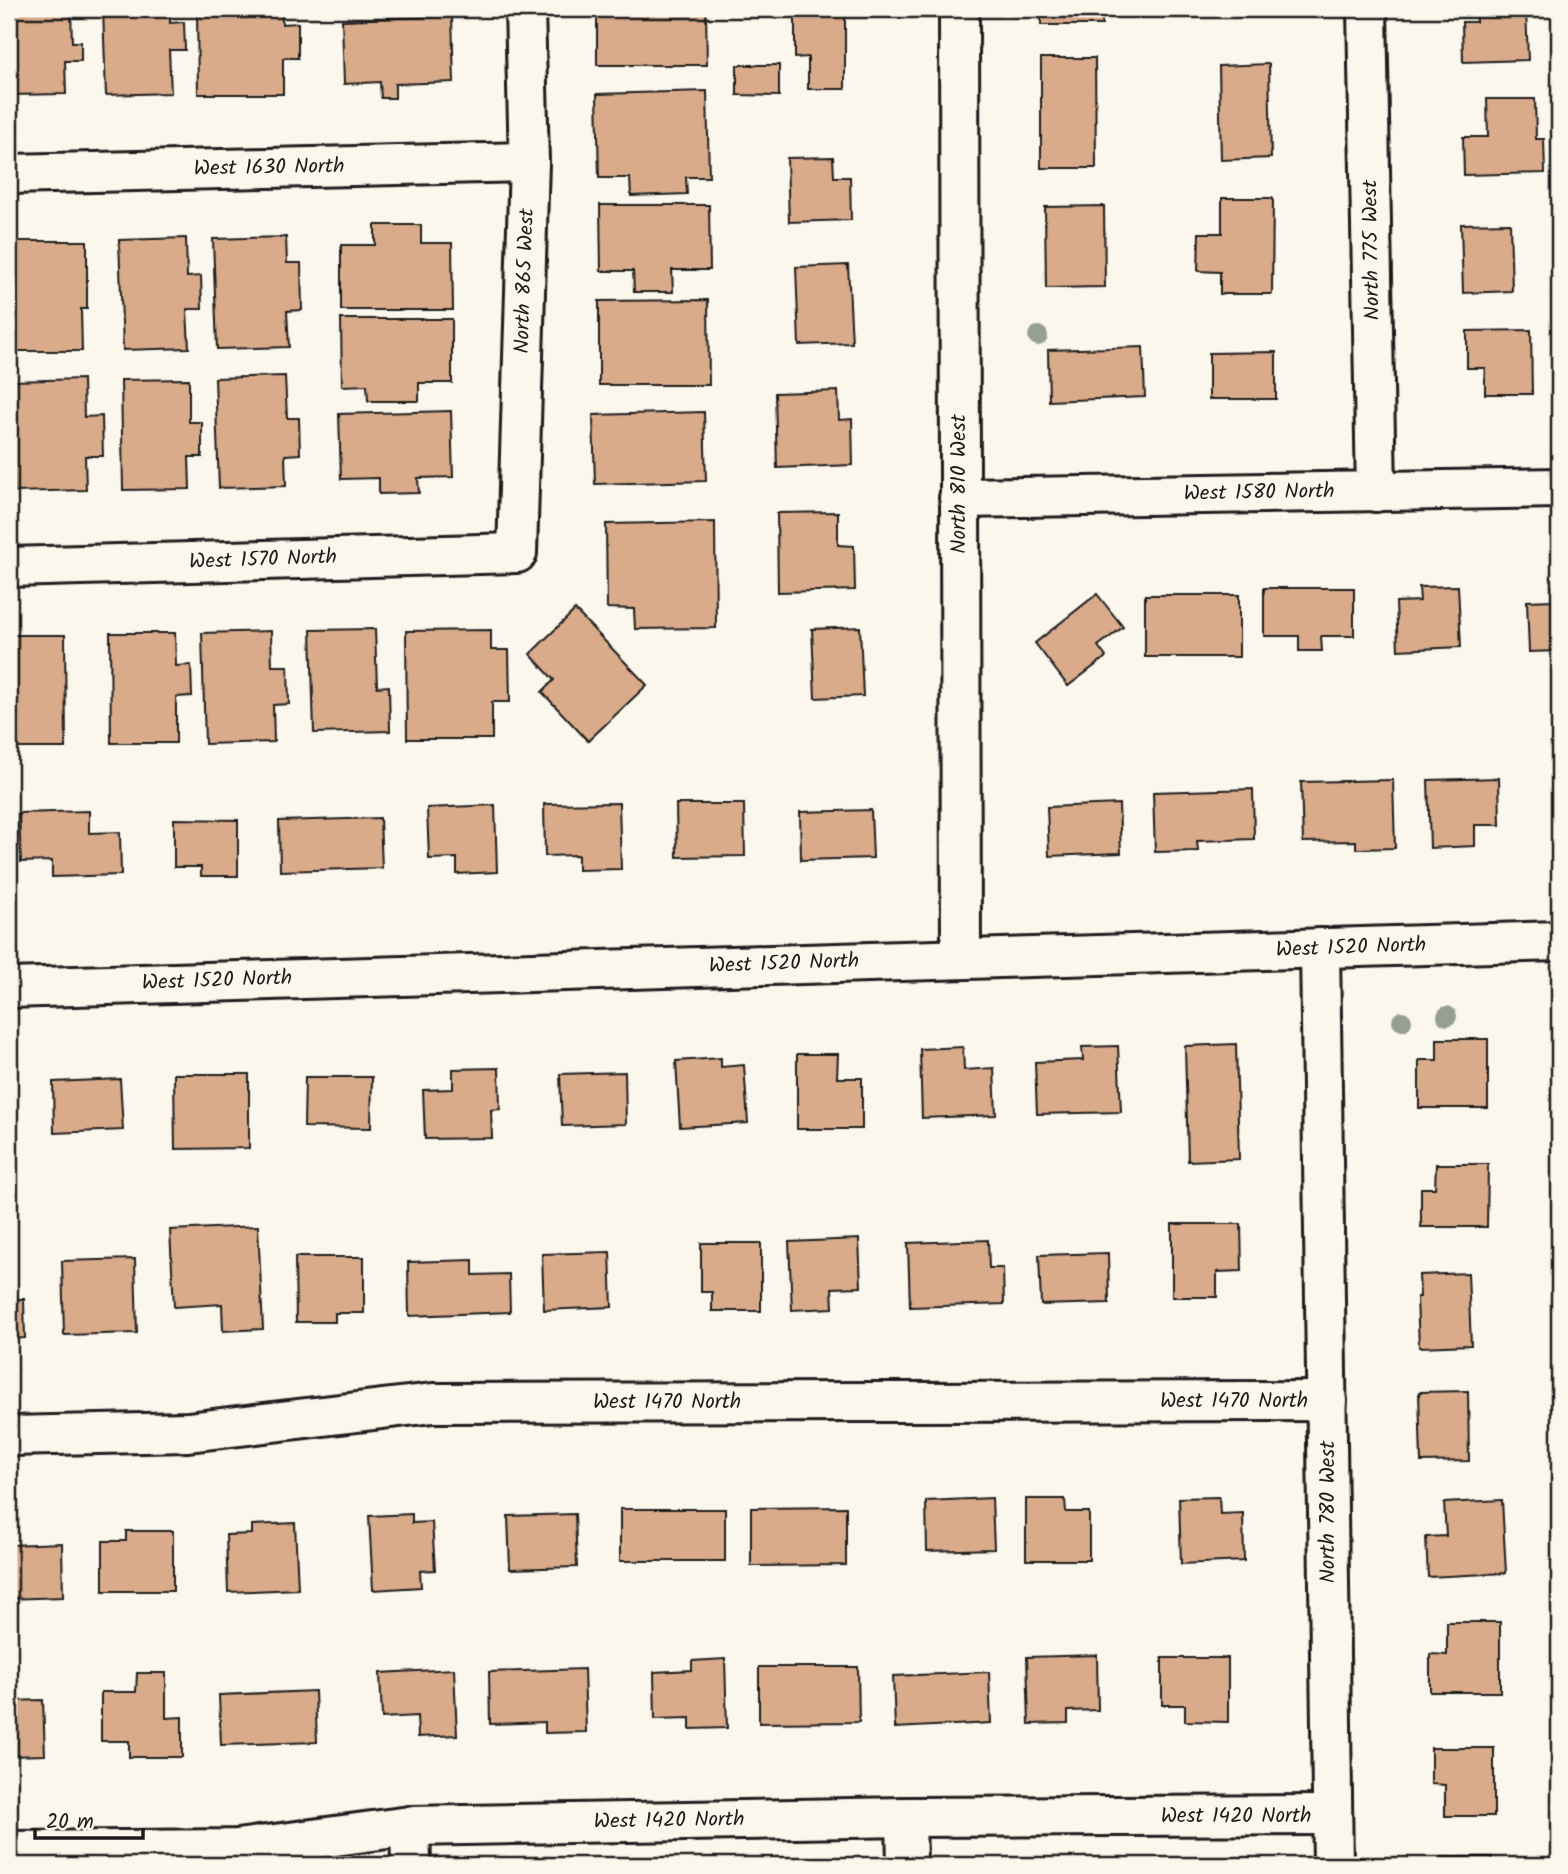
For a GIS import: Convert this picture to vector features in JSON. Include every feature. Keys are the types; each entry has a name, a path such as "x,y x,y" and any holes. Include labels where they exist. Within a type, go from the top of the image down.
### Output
{"street":[{"name":"North 865 West","path":"517,553 529,162 525,9"},
{"name":"North 810 West","path":"959,9 961,959"},
{"name":"North 775 West","path":"1367,9 1376,492"},
{"name":"West 1630 North","path":"9,174 529,162"},
{"name":"West 1580 North","path":"959,498 1559,488"},
{"name":"West 1570 North","path":"9,566 517,553"},
{"name":"West 1520 North","path":"9,988 1559,942"},
{"name":"North 780 West","path":"1320,948 1333,1865"},
{"name":"West 1470 North","path":"9,1436 188,1432 433,1402 1328,1401"},
{"name":"West 1420 North","path":"9,1851 237,1849 410,1826 906,1817 1331,1815"},
{"path":"906,1817 907,1865"},
{"path":"410,1826 411,1865"}],"building":[{"path":"9,9 71,9 72,42 81,42 81,61 65,61 66,94 9,95"},
{"path":"103,9 170,9 170,23 184,22 185,50 169,50 171,93 106,95"},
{"path":"197,9 282,9 282,24 298,23 298,58 283,58 283,94 198,94"},
{"path":"597,9 706,9 707,65 597,65"},
{"path":"1041,9 1102,9 1102,25 1041,25"},
{"path":"1475,9 1526,9 1528,60 1463,62 1462,22 1476,22"},
{"path":"795,12 845,12 845,89 808,89 808,57 795,58"},
{"path":"452,16 454,82 395,84 395,98 381,98 380,82 344,84 342,20"},
{"path":"1041,58 1095,58 1096,168 1041,168"},
{"path":"1269,64 1271,158 1221,160 1219,66"},
{"path":"737,65 779,65 779,96 737,95"},
{"path":"707,91 709,177 686,177 687,194 631,196 630,178 599,178 597,94"},
{"path":"1487,99 1535,99 1536,139 1544,139 1545,173 1464,175 1463,137 1488,137"},
{"path":"833,157 834,177 850,177 851,220 789,222 787,158"},
{"path":"1222,198 1273,198 1272,294 1220,294 1220,272 1198,271 1199,233 1222,233"},
{"path":"600,205 709,205 710,270 672,270 673,292 634,292 633,271 601,271"},
{"path":"1104,206 1105,287 1046,288 1045,207"},
{"path":"1510,223 1512,291 1463,293 1461,224"},
{"path":"375,225 421,225 421,243 452,243 453,310 341,310 341,245 375,245"},
{"path":"286,237 287,263 301,263 302,310 287,311 289,347 217,349 213,239"},
{"path":"186,238 187,277 201,276 202,309 187,309 189,348 123,350 119,240"},
{"path":"12,241 87,241 87,309 81,309 82,351 13,351"},
{"path":"848,265 852,343 799,345 796,267"},
{"path":"708,300 709,385 599,385 599,301"},
{"path":"341,319 452,319 452,383 419,383 419,401 368,401 367,385 342,386"},
{"path":"1531,330 1532,394 1485,394 1485,368 1467,368 1467,331"},
{"path":"1143,347 1145,397 1049,401 1048,350"},
{"path":"1276,352 1276,399 1209,399 1209,353"},
{"path":"285,376 287,418 299,418 300,454 285,455 286,486 219,488 215,378"},
{"path":"83,379 84,417 102,416 103,456 85,456 86,490 15,492 12,381"},
{"path":"189,379 189,422 202,422 202,457 189,457 190,489 123,490 121,380"},
{"path":"838,391 839,420 852,419 853,465 777,468 775,393"},
{"path":"451,411 453,477 418,478 419,493 379,494 379,478 341,479 339,414"},
{"path":"704,412 706,481 595,484 593,415"},
{"path":"838,512 838,545 854,546 855,590 778,592 777,513"},
{"path":"715,522 716,628 635,629 634,609 607,608 606,524"},
{"path":"1458,586 1461,647 1398,650 1396,602 1420,601 1419,587"},
{"path":"1553,586 1559,586 1559,651 1529,652 1527,601 1553,600"},
{"path":"1264,588 1354,588 1354,636 1321,636 1322,651 1299,651 1299,636 1264,636"},
{"path":"1097,594 1123,627 1098,646 1106,657 1068,686 1035,643"},
{"path":"1145,595 1239,595 1239,657 1145,657"},
{"path":"575,610 647,685 588,741 542,692 554,680 530,654"},
{"path":"860,627 863,696 815,698 812,629"},
{"path":"375,629 377,687 389,686 390,731 314,733 311,630"},
{"path":"491,630 491,650 509,650 510,702 492,702 492,739 407,739 406,631"},
{"path":"271,631 272,666 288,666 289,704 273,705 274,742 205,744 202,633"},
{"path":"110,633 175,633 176,666 191,665 192,696 176,697 176,743 111,743"},
{"path":"9,635 65,635 66,748 9,748"},
{"path":"1499,778 1500,825 1475,825 1475,846 1430,848 1428,780"},
{"path":"1393,780 1395,848 1356,849 1356,841 1303,842 1301,782"},
{"path":"1253,789 1254,839 1197,841 1198,851 1155,852 1153,792"},
{"path":"619,803 621,869 578,870 578,855 545,856 544,804"},
{"path":"676,804 744,804 745,856 677,857"},
{"path":"1119,804 1121,853 1049,856 1047,807"},
{"path":"495,805 497,872 457,874 457,858 429,859 427,808"},
{"path":"871,810 873,858 801,860 800,812"},
{"path":"89,811 89,833 120,832 121,875 52,877 52,861 21,862 19,813"},
{"path":"380,818 382,868 280,871 279,821"},
{"path":"174,819 238,820 238,876 201,876 201,867 174,867"},
{"path":"1437,1039 1488,1039 1488,1108 1419,1108 1419,1060 1437,1060"},
{"path":"1236,1044 1239,1159 1188,1161 1185,1046"},
{"path":"1118,1046 1121,1112 1037,1114 1035,1062 1083,1060 1082,1047"},
{"path":"963,1047 964,1070 994,1068 996,1115 922,1118 920,1049"},
{"path":"797,1054 838,1054 837,1078 862,1078 862,1129 797,1129"},
{"path":"721,1058 721,1067 744,1065 748,1123 680,1127 676,1061"},
{"path":"499,1068 500,1109 491,1110 492,1138 425,1139 423,1090 453,1089 453,1069"},
{"path":"625,1072 626,1124 562,1126 560,1074"},
{"path":"9,1074 12,1143 9,1143"},
{"path":"174,1074 249,1074 249,1148 175,1149"},
{"path":"305,1077 372,1077 371,1128 304,1127"},
{"path":"120,1079 123,1130 54,1133 53,1082"},
{"path":"1436,1164 1488,1164 1487,1227 1421,1227 1421,1188 1435,1188"},
{"path":"1172,1224 1241,1224 1242,1271 1217,1272 1217,1297 1172,1297"},
{"path":"258,1226 263,1329 223,1331 222,1304 174,1307 170,1230"},
{"path":"859,1239 861,1287 832,1288 833,1308 792,1310 789,1242"},
{"path":"988,1240 989,1268 1003,1268 1004,1304 910,1307 908,1243"},
{"path":"701,1243 761,1243 761,1311 712,1311 712,1292 701,1292"},
{"path":"9,1251 13,1299 24,1299 25,1338 9,1339"},
{"path":"610,1252 612,1307 544,1310 542,1254"},
{"path":"1108,1253 1109,1303 1041,1305 1039,1255"},
{"path":"295,1257 364,1257 364,1313 335,1313 335,1322 296,1322"},
{"path":"135,1259 137,1333 64,1335 62,1261"},
{"path":"473,1260 473,1275 509,1274 510,1312 409,1316 408,1262"},
{"path":"1468,1273 1471,1345 1419,1347 1419,1275"},
{"path":"1468,1391 1469,1461 1421,1462 1419,1392"},
{"path":"1219,1497 1220,1514 1243,1513 1244,1561 1181,1564 1179,1498"},
{"path":"992,1498 994,1549 927,1551 926,1501"},
{"path":"1026,1499 1065,1499 1066,1512 1089,1512 1089,1560 1026,1560"},
{"path":"1502,1500 1506,1573 1428,1577 1426,1537 1446,1536 1444,1503"},
{"path":"846,1507 846,1565 751,1566 751,1508"},
{"path":"620,1509 725,1509 725,1561 620,1561"},
{"path":"412,1514 412,1523 432,1522 435,1570 420,1571 421,1587 373,1590 369,1516"},
{"path":"575,1514 577,1567 510,1569 508,1516"},
{"path":"295,1523 298,1589 228,1592 226,1535 252,1534 252,1525"},
{"path":"126,1531 173,1531 173,1591 103,1591 103,1541 126,1541"},
{"path":"62,1543 63,1597 9,1599 9,1545"},
{"path":"1447,1622 1500,1622 1500,1692 1430,1692 1430,1654 1447,1655"},
{"path":"1097,1655 1098,1710 1068,1711 1068,1723 1029,1724 1027,1657"},
{"path":"1162,1658 1228,1658 1228,1722 1185,1721 1185,1705 1162,1705"},
{"path":"725,1659 727,1728 690,1729 690,1718 655,1719 654,1672 692,1670 692,1661"},
{"path":"759,1667 858,1667 859,1722 759,1723"},
{"path":"454,1669 457,1735 418,1737 417,1716 382,1718 380,1673"},
{"path":"584,1669 586,1732 545,1733 545,1722 490,1724 489,1672"},
{"path":"989,1672 991,1723 895,1728 893,1676"},
{"path":"137,1673 166,1673 166,1718 182,1717 182,1757 129,1757 129,1741 101,1741 101,1692 136,1692"},
{"path":"315,1691 317,1742 221,1745 219,1695"},
{"path":"43,1700 45,1755 9,1756 9,1701"},
{"path":"1431,1748 1494,1748 1494,1816 1445,1816 1445,1785 1431,1784"},
{"path":"1442,1857 1492,1857 1492,1865 1442,1865"}]}
